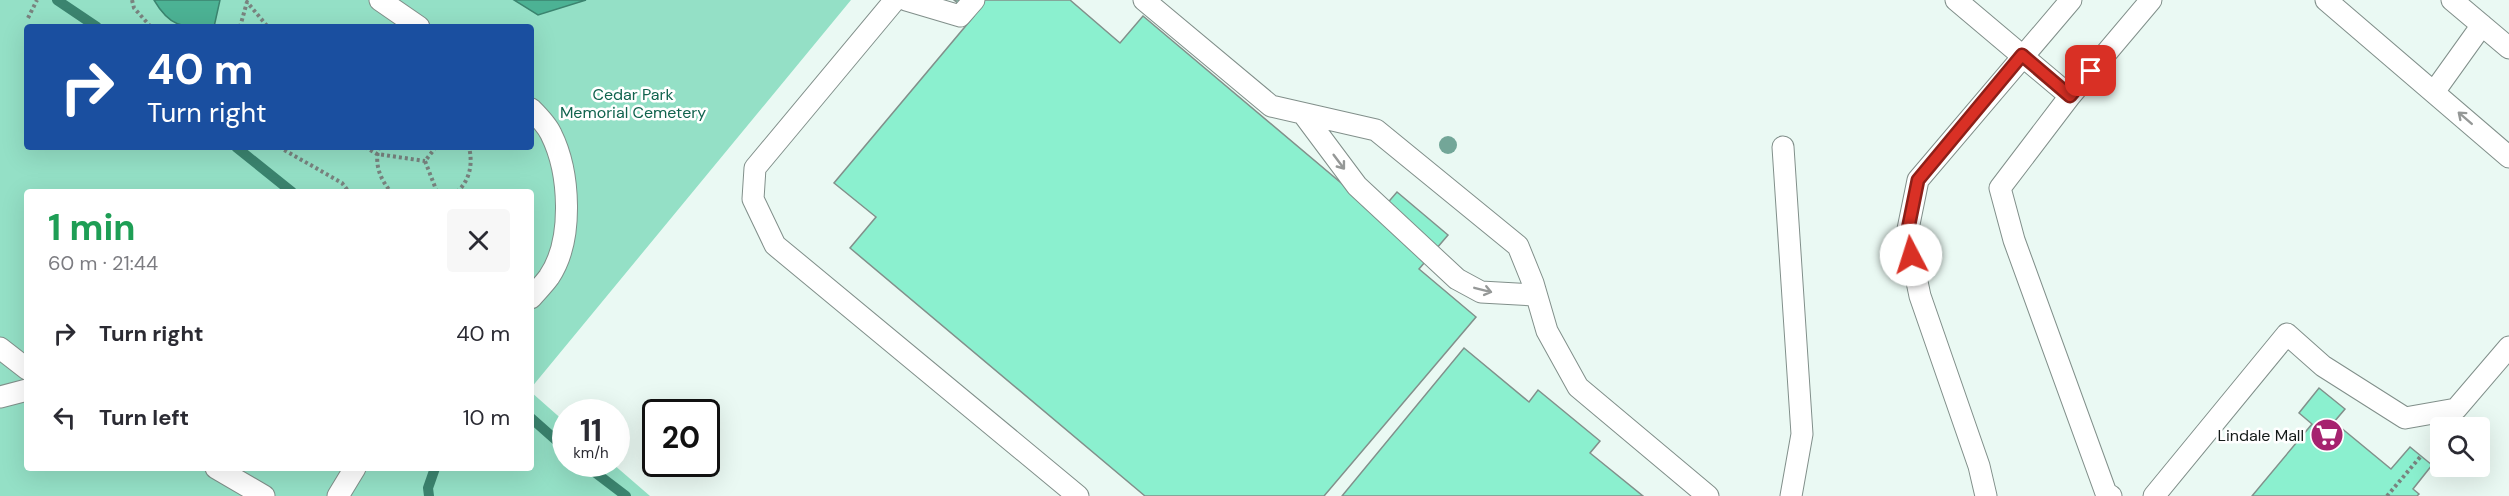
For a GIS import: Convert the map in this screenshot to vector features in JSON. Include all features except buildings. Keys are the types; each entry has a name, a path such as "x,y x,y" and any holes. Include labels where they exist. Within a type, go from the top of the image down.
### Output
{"lane":[{"path":"380,0 415,24"},
{"path":"895,0 755,168 753,199 775,245 1078,496"},
{"path":"906,0 960,16 974,0"},
{"path":"1144,0 1271,106 1376,130 1518,246 1533,283 1547,331 1578,387 1708,496"},
{"path":"1956,0 2070,96"},
{"path":"1986,496 1979,466 1920,296 1907,234 1918,180 2071,0"},
{"path":"2110,496 2106,493 2018,251 2000,188 2070,96 2151,0"},
{"path":"2326,0 2509,157"},
{"path":"2452,0 2509,47"},
{"path":"2434,92 2482,25"},
{"path":"534,112 551,132 565,173 566,210 563,243 559,254 550,275 534,294"},
{"path":"1304,115 1357,186 1457,279 1481,292 1535,295"},
{"path":"1783,147 1802,434 1791,496"},
{"path":"2154,496 2287,334 2323,366 2405,418 2456,409 2509,347"},
{"path":"0,348 24,367"},
{"path":"0,398 24,391"},
{"path":"221,471 264,496"},
{"path":"338,496 353,471"}],"path":[{"path":"28,18 37,0"},
{"path":"132,0 134,8 148,24"},
{"path":"241,24 247,1"},
{"path":"247,1 266,24"},
{"path":"284,150 342,183 347,189"},
{"path":"370,150 377,154 425,161"},
{"path":"378,150 378,169 389,189"},
{"path":"425,161 434,150"},
{"path":"459,189 469,173 472,158 470,150"},
{"path":"425,161 436,189"},
{"path":"2387,496 2421,456"}],"green space":[{"name":"Cedar Park Memorial Cemetery","path":"0,0 851,0 534,384 534,189 24,189 24,471 534,471 534,395 552,411 552,477 628,477 650,496 0,496"}],"shaded area":[{"path":"154,0 220,0 215,24 179,24 160,9"},
{"path":"514,0 586,0 538,15"}],"waterway":[{"path":"57,0 93,24"},
{"path":"240,150 288,189"},
{"path":"534,421 552,437"},
{"path":"429,496 428,488 434,471"},
{"path":"601,477 626,496"}],"place":[{"name":"Lindale Mall","path":"2327,435"}],"route":[{"path":"1911,255 1907,234 1918,180 2022,55 2070,96 2091,71"}]}
